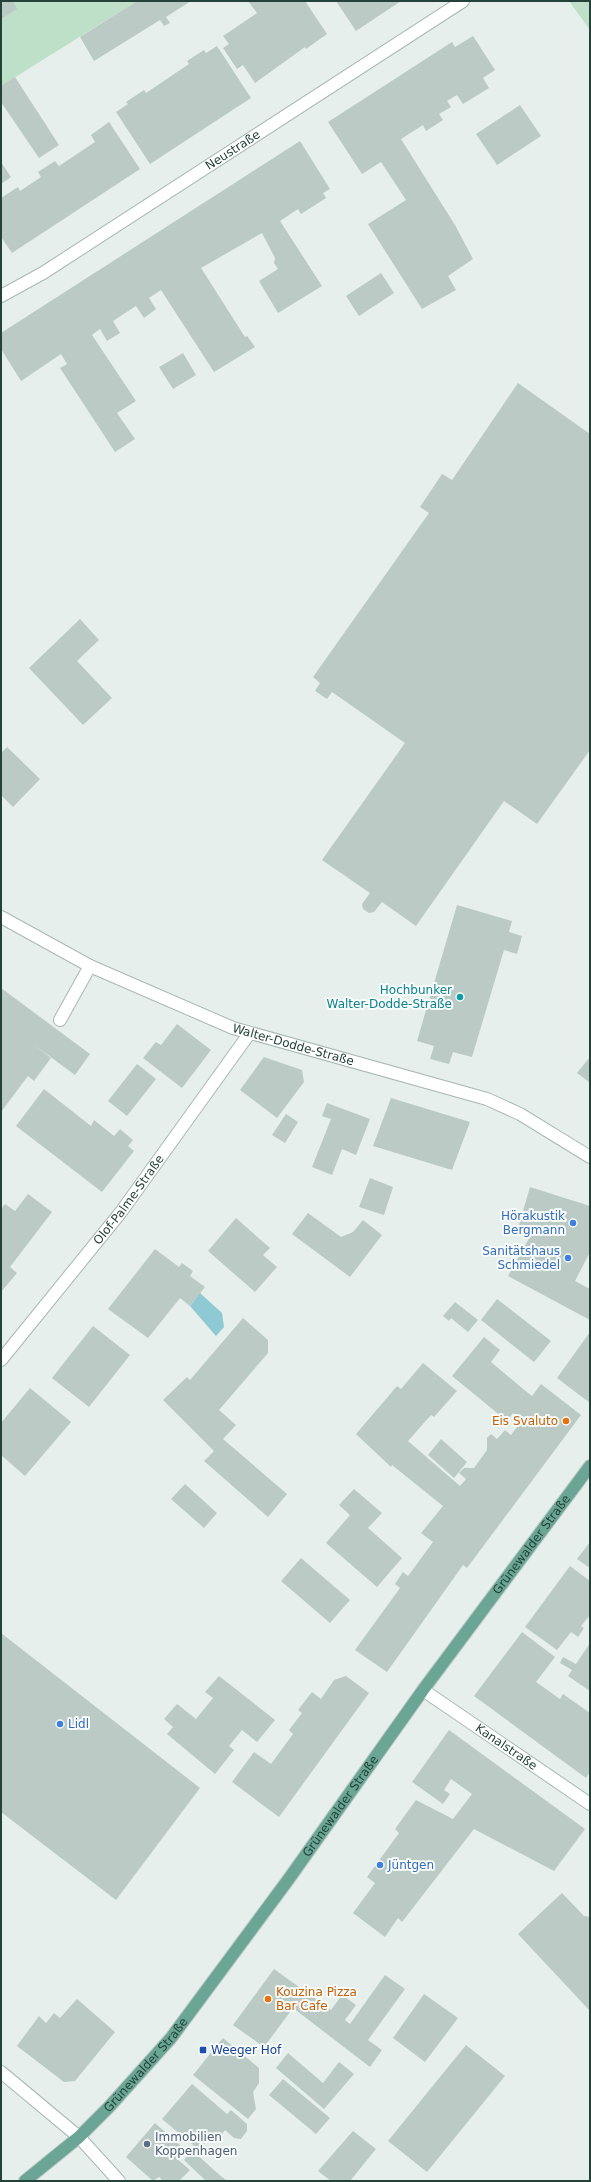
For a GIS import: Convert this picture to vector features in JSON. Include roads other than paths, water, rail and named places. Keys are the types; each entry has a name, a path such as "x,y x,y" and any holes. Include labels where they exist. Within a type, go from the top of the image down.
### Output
{"main road":[{"name":"Grünewalder Straße","path":"25,2181 79,2137 109,2107 171,2038 288,1880 423,1690 590,1466"}],"street":[{"name":"Neustraße","path":"1,296 43,273 463,1"},
{"name":"Walter-Dodde-Straße","path":"1,917 90,966 249,1034 487,1099 520,1114 590,1157"},
{"path":"60,1020 90,966"},
{"name":"Olof-Palme-Straße","path":"1,1360 121,1212 249,1034"},
{"name":"Kanalstraße","path":"423,1690 590,1804"},
{"path":"1,2072 79,2137 119,2181"}],"water":[{"path":"200,1293 222,1313 224,1327 216,1336 190,1306"}],"place":[{"name":"Hochbunker Walter-Dodde-Straße","path":"460,997"},
{"name":"Hörakustik Bergmann","path":"573,1223"},
{"name":"Sanitätshaus Schmiedel","path":"568,1258"},
{"name":"Eis Svaluto","path":"566,1421"},
{"name":"Lidl","path":"60,1724"},
{"name":"Jüntgen","path":"380,1865"},
{"name":"Kouzina Pizza Bar Cafe","path":"268,1999"},
{"name":"Weeger Hof","path":"203,2050"},
{"name":"Immobilien Koppenhagen","path":"147,2144"}]}
